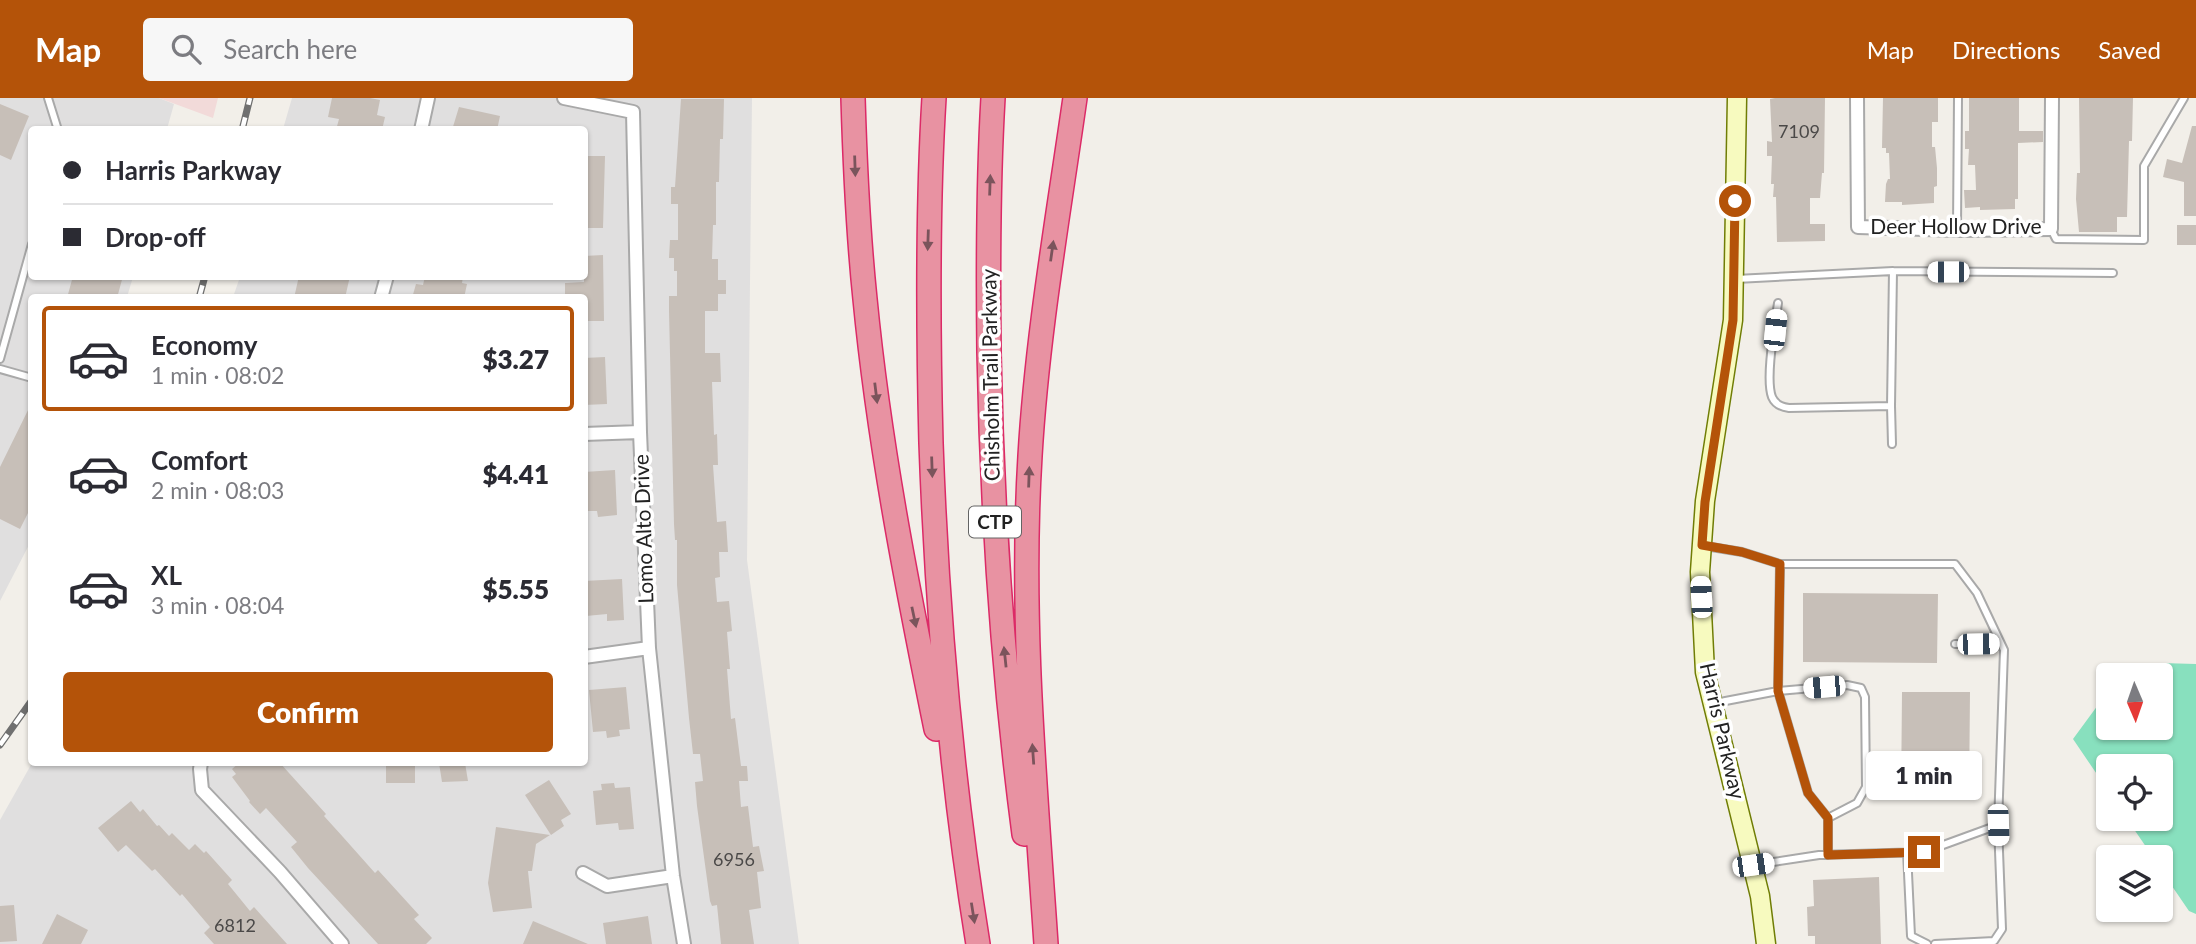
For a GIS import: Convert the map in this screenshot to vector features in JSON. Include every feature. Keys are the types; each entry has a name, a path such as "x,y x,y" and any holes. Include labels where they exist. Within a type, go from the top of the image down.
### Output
{"highway":[{"path":"853,98 859,234 878,407 900,551 967,877 978,944"},
{"path":"934,98 928,293 935,558 945,685 967,877"},
{"name":"Chisholm Trail Parkway","path":"993,98 988,278 995,522 1008,688 1023,829 1040,944"},
{"path":"1046,944 1029,698 1027,531 1030,457 1040,345 1075,98"}],"street":[{"path":"422,126 428,98"},
{"name":"Lomo Alto Drive","path":"565,98 633,112 640,432 649,648 673,876 684,944"},
{"name":"Harris Parkway","path":"1737,98 1733,320 1705,502 1700,572 1705,672 1760,896 1766,944"},
{"name":"Deer Hollow Drive","path":"1857,98 1858,227 1957,230 2051,229 2052,98"},
{"path":"588,434 640,432"},
{"path":"588,656 649,648"},
{"path":"201,766 202,790 280,872 342,944"},
{"path":"583,873 607,886 673,876"}],"lane":[{"path":"48,98 57,126"},
{"path":"1957,230 1958,98"},
{"path":"2051,229 2056,239 2144,240 2144,166 2184,98"},
{"path":"0,359 28,258"},
{"path":"1734,279 1893,271 2113,273"},
{"path":"1892,444 1893,271"},
{"path":"1778,303 1769,385 1772,400 1789,408 1891,406"},
{"path":"0,369 28,377"},
{"path":"1702,545 1742,552 1780,564 1955,564 1977,593 2004,650 1998,825 2002,929 1994,942 1935,944"},
{"path":"1780,564 1778,691 1808,793 1828,818 1828,855"},
{"path":"1955,644 2000,643"},
{"path":"1714,704 1778,691 1847,685 1861,688 1865,697 1866,787 1857,803 1828,818"},
{"path":"1753,865 1828,855 1924,852 1998,825"},
{"path":"1906,852 1911,936 1927,944"}],"shaded area":[{"path":"0,98 159,98 174,104 168,126 28,126 28,280 132,280 128,294 28,294 28,547 0,601"},
{"path":"159,98 218,98 213,118"},
{"path":"292,98 752,98 747,560 799,944 0,944 0,820 30,766 588,766 588,294 234,294 239,280 588,280 588,126 284,126"}],"green space":[{"path":"2174,663 2196,664 2196,914 2189,911 2173,888 2173,845 2145,845 2135,831 2173,831 2173,754 2096,754 2096,773 2073,739 2096,708 2096,740 2174,740"}],"building":[{"path":"332,98 370,98 380,100 377,115 385,117 383,126 337,126 339,119 328,117"},
{"path":"1825,98 1824,173 1820,198 1810,198 1810,224 1825,224 1825,241 1777,242 1776,197 1773,197 1774,184 1771,184 1772,156 1767,156 1767,141 1772,142 1770,99"},
{"path":"1883,98 1938,98 1938,122 1932,122 1932,147 1935,147 1937,168 1934,203 1902,205 1902,202 1885,202 1886,184 1890,179 1889,153 1886,153 1886,148 1882,148"},
{"path":"1969,98 2019,98 2019,131 2043,131 2043,142 2018,143 2018,199 2015,199 2015,209 1965,208 1964,190 1976,190 1975,165 1968,165 1969,149 1965,149 1965,131 1969,131"},
{"path":"2079,98 2133,98 2127,217 2117,217 2117,232 2079,232 2076,199 2077,173 2080,173"},
{"path":"681,99 724,99 712,259 718,259 718,280 726,280 726,294 718,294 718,311 705,311 705,353 720,353 721,382 712,382 718,465 713,465 717,522 726,521 728,552 719,552 720,577 715,578 717,602 729,601 732,631 727,632 730,669 727,669 731,719 735,718 741,766 747,766 748,781 739,781 741,807 748,806 753,847 759,846 764,871 757,872 761,908 749,910 754,944 721,944 717,905 712,906 710,901 695,782 703,781 700,754 693,754 677,585 669,296 677,296 677,271 674,271 674,258 669,258 670,240 678,240 678,204 671,204 671,187 675,187"},
{"path":"0,104 29,116 11,160 0,155"},
{"path":"459,107 500,116 498,126 453,126"},
{"path":"2192,126 2196,126 2196,216 2184,216 2184,182 2163,177 2167,159 2182,163"},
{"path":"588,156 605,156 603,228 588,228"},
{"path":"2177,225 2196,225 2196,245 2177,245"},
{"path":"603,255 604,321 588,321 588,294 565,294 565,283 588,280 588,256"},
{"path":"72,280 122,280 118,294 68,294"},
{"path":"298,280 349,280 346,294 295,294"},
{"path":"424,280 462,280 462,283 467,284 465,294 413,294 416,284 423,285"},
{"path":"605,357 607,404 588,405 588,358"},
{"path":"28,410 28,513 20,529 0,519 0,467"},
{"path":"615,470 617,515 598,517 597,511 588,511 588,472"},
{"path":"622,579 624,620 607,621 607,614 588,616 588,581"},
{"path":"1803,593 1938,594 1937,663 1803,662"},
{"path":"626,687 630,729 619,730 620,736 607,738 606,731 593,732 589,690"},
{"path":"1902,692 1970,692 1969,800 1901,800"},
{"path":"236,766 283,766 375,873 378,870 419,915 414,919 432,938 426,944 378,944 291,847 297,842 266,808 260,814 249,802 232,777 236,774 232,769"},
{"path":"386,766 415,766 415,783 386,783"},
{"path":"439,766 466,766 468,781 442,782"},
{"path":"549,780 571,814 561,820 564,826 551,835 525,795"},
{"path":"614,783 615,788 630,787 634,829 619,830 618,823 596,825 593,791 602,790 601,784"},
{"path":"131,801 140,812 143,809 157,826 169,836 172,833 189,850 195,844 204,853 206,851 232,880 228,884 250,911 254,907 287,944 214,944 204,933 210,927 182,894 180,896 155,869 152,871 126,845 118,852 98,828"},
{"path":"496,827 550,835 536,844 532,871 528,871 532,908 493,912 488,883"},
{"path":"1879,877 1881,944 1815,944 1815,936 1808,936 1807,907 1814,906 1813,880"},
{"path":"14,905 17,941 0,942 0,906"},
{"path":"57,914 88,930 81,944 42,944"},
{"path":"648,916 652,944 606,944 603,923"},
{"path":"533,921 588,944 523,944"}],"railway":[{"path":"243,126 250,98"},
{"path":"200,294 204,280"},
{"path":"0,745 28,706"}],"route":[{"path":"1735,201 1733,320 1705,502 1702,545 1742,552 1780,564 1778,691 1808,793 1828,818 1828,855 1924,852"}]}
